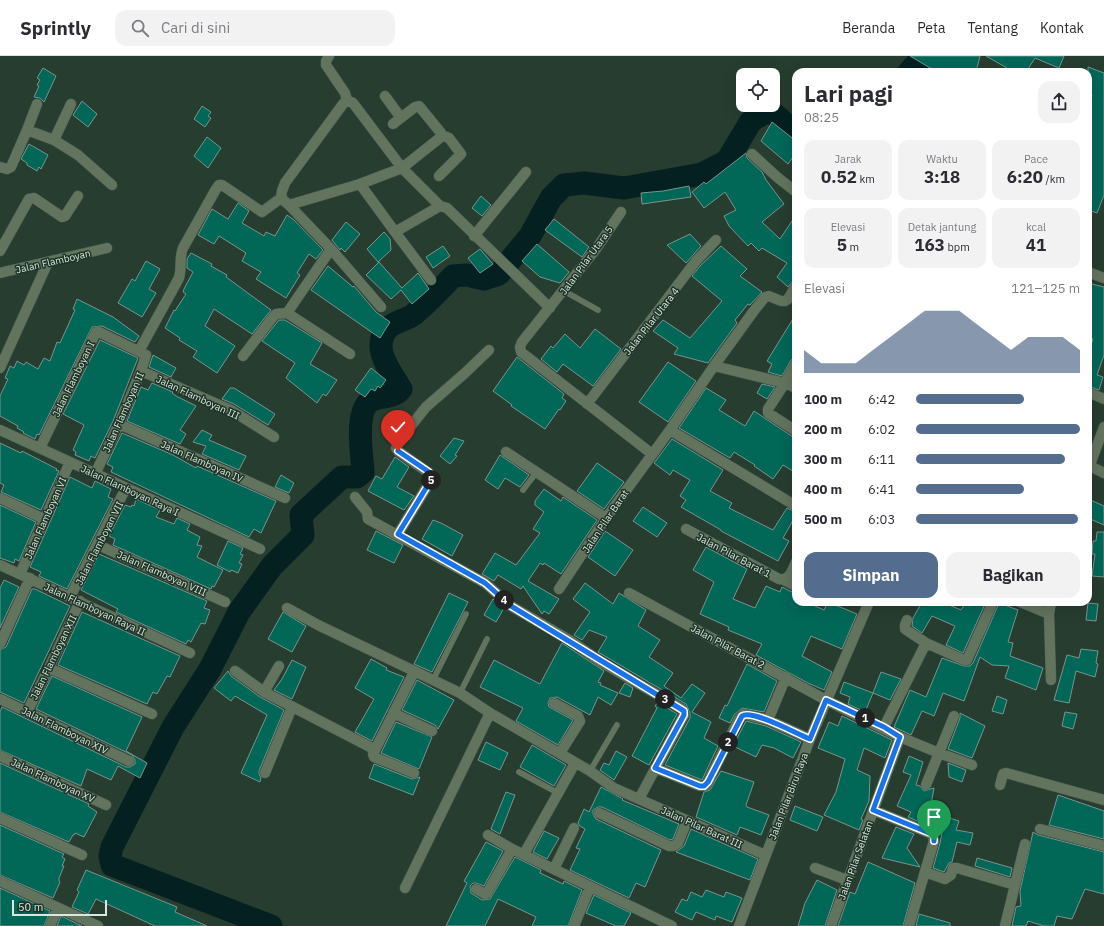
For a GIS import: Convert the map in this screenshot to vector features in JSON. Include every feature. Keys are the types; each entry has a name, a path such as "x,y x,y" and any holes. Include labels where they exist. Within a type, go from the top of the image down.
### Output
{"street":[{"path":"329,56 326,61 326,65 345,93 347,100 353,103 402,168 440,206 447,208 474,236 550,308"},
{"path":"385,96 397,121 415,106 420,106 441,135 448,138 461,154 439,176"},
{"path":"347,100 342,104 285,183 282,191 285,201 331,249 381,307"},
{"path":"0,167 8,169 11,167 37,104"},
{"path":"54,140 71,104"},
{"path":"27,130 54,140 78,155 112,185"},
{"path":"139,351 179,278 183,248 219,185 222,185 262,212 285,201 360,184 402,168 440,139 441,135"},
{"path":"752,154 792,189"},
{"path":"474,236 526,172"},
{"path":"360,184 431,280"},
{"path":"0,251 29,199 34,198 62,217 65,216 78,196"},
{"path":"395,232 440,206"},
{"name":"Jalan Pilar Utara 5","path":"587,404 521,352 520,347 522,342 596,249 621,212"},
{"name":"Jalan Pilar Utara 4","path":"587,404 693,265 716,240"},
{"name":"Jalan Flamboyan","path":"0,273 107,248"},
{"path":"287,313 331,249"},
{"path":"0,368 48,262"},
{"path":"1092,274 1104,278"},
{"name":"Jalan Pilar Barat","path":"559,589 606,518 765,297 769,296 785,301 792,292"},
{"path":"243,356 276,314 287,313 350,354"},
{"name":"Jalan Flamboyan I","path":"40,448 96,332 99,332 139,351"},
{"path":"398,534 431,480 429,472 398,451 396,448 399,441 426,407 489,350"},
{"name":"Jalan Flamboyan II","path":"95,474 119,424 141,371 146,355 139,351"},
{"path":"714,366 785,382 792,386"},
{"path":"792,370 768,409 768,413 792,428"},
{"name":"Jalan Flamboyan III","path":"141,371 231,410 274,437"},
{"path":"1092,394 1104,399"},
{"path":"587,404 652,454"},
{"name":"Jalan Flamboyan IV","path":"119,424 285,498"},
{"path":"1092,453 1104,427"},
{"name":"Jalan Flamboyan Raya I","path":"0,430 260,549"},
{"path":"670,430 792,504"},
{"path":"506,452 606,518"},
{"name":"Jalan Flamboyan VI","path":"20,574 70,462"},
{"path":"1092,469 1104,473"},
{"name":"Jalan Flamboyan VII","path":"70,597 126,488"},
{"path":"355,497 367,512 368,519 398,534 485,583 511,606 682,709 684,715 640,799"},
{"path":"0,498 44,519"},
{"name":"Jalan Pilar Barat 1","path":"686,529 779,580 784,580 792,584"},
{"name":"Jalan Flamboyan VIII","path":"98,545 225,602"},
{"name":"Jalan Flamboyan Raya II","path":"0,565 190,653"},
{"path":"784,580 789,577 792,571"},
{"path":"0,644 30,578"},
{"name":"Jalan Pilar Barat 2","path":"629,593 826,700"},
{"name":"Jalan Flamboyan XII","path":"26,712 49,668 80,602"},
{"name":"Jalan Pilar Biru Raya","path":"739,926 810,739 867,606"},
{"path":"907,620 905,625 906,630 926,643 967,660 991,606"},
{"path":"1030,606 1049,614"},
{"path":"1050,606 1049,614 1051,680"},
{"name":"Jalan Pilar Barat III","path":"287,608 318,625 460,693 490,713 590,771 614,788 765,855"},
{"path":"884,727 926,643"},
{"path":"264,692 278,666"},
{"path":"49,668 152,714"},
{"path":"235,671 264,692 374,749"},
{"path":"414,672 374,749 373,754 374,756 414,773"},
{"path":"768,720 786,677"},
{"name":"Jalan Flamboyan XIV","path":"0,699 129,761"},
{"path":"826,700 884,727 900,737 972,765"},
{"path":"554,702 580,718 580,721 560,753"},
{"path":"264,773 292,706"},
{"path":"393,713 432,731"},
{"path":"406,888 490,713"},
{"path":"655,768 700,786 704,786 708,782 742,716 747,714 768,720 810,739"},
{"path":"926,785 954,716"},
{"name":"Jalan Pilar Selatan","path":"831,926 900,737"},
{"name":"Jalan Flamboyan XV","path":"0,756 106,805"},
{"path":"524,854 575,763"},
{"path":"1000,785 1003,774 1006,773 1104,800"},
{"path":"873,810 932,834 934,837 909,926"},
{"path":"599,813 669,846 674,846 678,843 687,821"},
{"path":"0,818 82,855"},
{"path":"554,869 574,828"},
{"path":"1040,829 1104,846"},
{"path":"488,835 512,849 672,926"},
{"path":"1006,926 1025,844"},
{"path":"476,889 485,894 487,893 512,849"},
{"path":"815,868 847,880"},
{"path":"925,872 945,878 951,875 953,868 957,868 1015,885"},
{"path":"0,881 98,926"},
{"path":"574,926 590,887"},
{"path":"50,926 58,908"}],"lane":[{"path":"564,291 598,310"},
{"path":"523,490 536,473"},
{"path":"433,680 466,614"},
{"path":"460,693 487,639"},
{"path":"590,771 617,724"},
{"path":"519,772 558,793"}],"building":[{"path":"910,56 980,56 977,68 930,68"},
{"path":"986,56 1064,56 1059,68 1035,58 1029,68 1007,68"},
{"path":"43,68 56,76 44,102 40,98 34,97 40,80 37,78"},
{"path":"1092,68 1104,73 1104,195 1097,213 1092,211"},
{"path":"82,101 97,114 88,127 73,115"},
{"path":"202,106 211,112 208,116 211,118 205,127 194,119"},
{"path":"772,122 792,138 792,158 788,164 761,141"},
{"path":"207,137 221,148 208,168 194,156"},
{"path":"29,144 48,155 41,169 39,167 37,171 21,159"},
{"path":"746,153 747,158 762,172 766,180 784,204 762,222 780,239 792,221 792,282 788,287 777,277 787,263 762,248 759,251 751,243 748,246 729,226 724,216 736,210 725,192 704,208 692,192 704,182 706,184"},
{"path":"689,186 691,197 642,204 641,193"},
{"path":"481,196 491,205 482,216 472,208"},
{"path":"238,203 249,211 242,223 264,236 266,232 275,236 287,215 294,220 323,250 316,259 309,254 297,273 300,275 286,298 256,279 261,272 242,261 246,253 219,236 214,244 198,235 212,209 228,219"},
{"path":"554,219 589,247 582,257 545,230"},
{"path":"346,222 360,234 345,252 341,248 340,250 332,240"},
{"path":"384,232 390,239 391,250 378,262 367,249"},
{"path":"690,234 701,246 686,263 667,245"},
{"path":"537,244 569,272 560,283 540,277 522,261"},
{"path":"443,246 450,256 433,268 426,257"},
{"path":"721,246 747,269 740,276 762,292 750,305 748,304 735,320 737,323 708,363 674,354 678,348 653,331 663,320 690,338 722,301 692,276"},
{"path":"480,249 493,264 480,273 468,258"},
{"path":"191,253 212,264 211,266 227,275 226,277 271,310 252,334 214,309 205,326 235,346 217,373 193,357 197,351 179,340 180,338 165,328 174,310 175,311 186,294 183,292 193,272 187,268 187,259"},
{"path":"146,261 160,269 149,289 156,293 142,317 118,303 132,279 135,281"},
{"path":"379,262 402,288 418,273 429,289 412,304 401,290 391,299 366,275"},
{"path":"328,266 353,287 354,286 376,312 390,322 380,338 311,290"},
{"path":"1092,284 1104,287 1104,355 1097,375 1103,377 1099,390 1092,387"},
{"path":"77,299 113,317 139,336 135,342 102,326 92,327 39,435 37,434 35,439 23,433 24,432 17,428 18,426 0,416 0,396 8,379 5,378 10,366 14,368 17,361 24,365 26,362 38,369 44,358 50,361 57,342 60,343 75,310 73,309"},
{"path":"279,320 285,320 322,343 310,364 337,380 326,396 323,394 317,403 286,378 295,363 262,341"},
{"path":"792,320 792,359 782,376 768,372 772,364 767,361"},
{"path":"595,329 621,349 593,386 563,364 557,372 541,359 551,346 553,348 565,334 580,348"},
{"path":"100,340 138,358 113,421 95,458 91,456 89,461 75,455 76,452 73,450 84,425 63,414"},
{"path":"153,355 176,368 171,377 149,367"},
{"path":"517,357 564,394 562,398 566,401 545,429 511,406 512,405 493,391"},
{"path":"668,362 696,381 668,422 639,402"},
{"path":"371,368 386,380 380,388 378,386 375,391 371,389 365,397 355,390"},
{"path":"152,383 173,392 172,393 176,396 196,406 180,430 186,434 180,444 127,421 141,387 148,390"},
{"path":"762,384 775,387 767,399 757,393"},
{"path":"230,388 234,388 275,414 268,425 234,404 222,399"},
{"path":"706,388 726,400 719,410 745,426 754,411 792,436 792,471 783,465 773,479 754,466 755,465 734,452 730,458 679,428"},
{"path":"202,430 212,435 209,440 246,456 239,470 202,454 206,446 193,442"},
{"path":"122,433 173,455 196,468 197,466 276,501 261,533 254,529 249,537 111,472 113,467 107,464"},
{"path":"454,438 464,441 455,455 457,456 450,464 440,456"},
{"path":"672,439 723,470 710,491 732,503 729,508 773,530 787,508 792,510 792,522 783,538 789,541 778,561 721,531 681,507 686,500 680,496 690,480 673,470 670,475 654,463"},
{"path":"0,443 21,453 22,451 59,471 41,510 1,492 4,485 0,483"},
{"path":"500,455 529,475 520,487 505,478 498,489 485,480"},
{"path":"395,457 409,467 397,487 414,496 404,510 368,491 376,476 382,479"},
{"path":"597,463 624,482 604,509 577,491"},
{"path":"281,475 294,483 289,493 275,487"},
{"path":"70,477 92,488 95,481 111,489 108,497 113,499 67,589 39,576 41,572 30,567"},
{"path":"544,489 561,501 563,497 597,520 561,574 544,563 543,565 540,563 528,581 559,599 549,614 544,611 542,614 523,586 521,589 498,575 494,581 482,574 495,553 516,565 540,533 533,529 544,512 535,505 535,501"},
{"path":"136,499 160,510 156,517 174,524 177,518 190,524 187,530 200,537 197,545 202,546 197,557 223,570 214,587 212,586 211,589 113,545 115,539 109,536 125,505 131,507 132,505 134,506"},
{"path":"1092,501 1104,506 1104,525 1092,520"},
{"path":"0,505 36,522 19,561 15,559 14,563 0,558"},
{"path":"643,507 667,523 657,537 633,521"},
{"path":"433,520 463,535 452,556 422,539"},
{"path":"376,531 403,545 394,563 367,550"},
{"path":"605,531 633,550 615,576 588,557"},
{"path":"1097,532 1104,532 1104,577 1092,576 1095,554 1092,554 1093,541 1096,541"},
{"path":"228,541 243,548 240,554 243,555 239,563 242,564 238,573 231,570 230,572 217,565"},
{"path":"706,547 747,569 733,599 755,608 766,586 780,592 782,587 792,592 792,606 815,606 824,610 826,606 838,606 857,614 842,649 811,636 802,656 832,672 824,690 756,655 762,644 728,630 729,627 700,614 714,582 693,570"},
{"path":"99,554 207,601 204,608 210,610 205,624 201,623 191,642 188,640 186,644 116,612 118,609 81,590"},
{"path":"4,580 19,587 0,628 0,588"},
{"path":"585,583 613,604 619,593 646,610 638,626 660,640 649,657 673,673 664,686 681,698 692,684 705,693 692,712 711,722 704,738 718,746 702,780 665,765 690,718 690,713 686,704 598,652 607,637 589,630 582,640 574,635 590,612 573,599"},
{"path":"32,589 35,589 70,606 24,703 0,692 0,650 6,647"},
{"path":"449,593 468,602 432,672 414,664"},
{"path":"493,599 504,608 496,622 484,615"},
{"path":"1092,603 1098,604 1096,621 1086,620 1088,606 1092,606"},
{"path":"920,606 952,606 961,610 964,606 984,606 963,653 946,645 955,626 932,616 922,633 912,626 913,618"},
{"path":"998,606 1007,606 1018,610 1008,642 1013,643 1010,656 1043,668 1036,690 1005,678 1009,666 992,665 980,657 964,701 943,693 934,716 922,711 911,735 894,727 910,690 926,697 942,658 964,666 970,666 973,663"},
{"path":"82,612 180,656 170,677 167,676 157,694 153,692 147,704 58,665"},
{"path":"283,612 306,626 292,652 268,639"},
{"path":"562,643 604,671 598,682 601,683 600,685 618,693 611,705 598,697 590,715 557,697 550,698 548,703 549,707 573,720 558,745 516,721 523,708 480,687 494,660 540,684"},
{"path":"1081,649 1098,651 1096,663 1098,664 1095,677 1076,671 1069,703 1054,700 1067,655 1079,658"},
{"path":"371,659 387,668 386,670 404,677 372,741 355,732 374,699 355,688"},
{"path":"292,660 306,667 292,699 274,690 282,679"},
{"path":"747,664 777,681 764,712 742,708 734,715 730,723 719,718 725,705 727,706"},
{"path":"228,671 231,676 260,697 284,710 259,771 261,778 260,782 241,773 267,715 235,696 231,701 214,688"},
{"path":"881,672 901,679 890,700 873,693"},
{"path":"52,676 142,717 126,751 147,763 140,778 118,766 111,780 87,769 81,786 0,750 0,712 2,707 126,767 130,767 135,764 135,760 132,755 36,709"},
{"path":"417,680 454,700 438,729 435,725 402,710"},
{"path":"844,682 873,693 865,712 848,704 850,697 840,693"},
{"path":"625,683 633,688 630,697 619,693"},
{"path":"997,696 1007,700 1003,714 992,711"},
{"path":"658,702 677,714 649,765 632,756 657,708 655,706"},
{"path":"1065,712 1077,714 1073,729 1062,726"},
{"path":"960,713 985,726 972,758 948,749 960,718"},
{"path":"842,716 892,740 885,758 864,748 857,770 870,776 869,801 861,819 863,820 859,830 824,815 836,792 845,759 818,748 829,722 838,726"},
{"path":"746,721 766,726 801,742 793,758 774,748 762,745 756,757 733,746"},
{"path":"396,722 432,737 419,769 381,753"},
{"path":"486,742 508,753 500,770 478,760"},
{"path":"532,745 566,765 554,786 520,767"},
{"path":"616,751 627,757 614,780 600,770 604,763 609,765"},
{"path":"909,756 923,762 916,785 920,786 924,791 934,788 931,805 935,807 932,813 937,814 931,827 908,817 911,812 897,806 911,775 903,772"},
{"path":"0,763 89,804 88,806 97,812 84,837 75,833 69,842 0,812"},
{"path":"948,763 966,770 962,782 949,777"},
{"path":"374,764 412,779 420,777 413,795 369,778"},
{"path":"721,771 754,782 746,805 747,807 769,815 761,835 740,827 737,835 696,817 704,792 710,790"},
{"path":"601,787 623,799 622,800 679,824 673,839 670,840 602,807 598,807 593,810 593,814 596,819 661,850 645,887 636,883 629,898 570,870 580,849 576,848 585,829 578,823 584,809 589,812"},
{"path":"506,792 515,795 500,834 491,829"},
{"path":"1058,795 1104,811 1104,839 1049,825"},
{"path":"795,806 823,817 817,831 790,820"},
{"path":"943,816 959,821 956,830 973,833 970,845 957,842 952,862 949,863 944,872 933,868 940,843 942,832 939,831"},
{"path":"0,825 64,854 62,857 65,859 62,866 64,866 59,878 60,882 53,898 0,875"},
{"path":"896,827 914,834 907,848 920,867 882,858"},
{"path":"691,829 758,859 750,880 676,852 684,846"},
{"path":"544,831 559,838 547,859 533,852"},
{"path":"1033,832 1038,835 1104,852 1104,894 1085,889 1072,919 1057,916 1054,926 1044,926 1028,921 1026,926 1012,926 1016,907 1021,906 1020,891"},
{"path":"486,842 503,851 484,886 473,883 470,886 471,893 482,900 490,899 515,857 541,870 540,873 563,884 564,881 582,890 568,926 532,926 536,917 498,899 485,926 446,926 467,883 464,881"},
{"path":"977,858 1012,868 1010,877 975,866"},
{"path":"868,862 915,883 903,926 838,926 850,892 855,894"},
{"path":"86,870 177,907 175,912 207,926 155,926 96,899 88,914 72,907 79,892 77,890"},
{"path":"817,880 837,890 825,926 798,926 805,903"},
{"path":"0,888 50,911 44,926 0,926"},
{"path":"706,890 724,897 726,892 742,898 732,922 716,916 715,920 696,912 692,920 675,912 682,899 687,901 691,892 702,897"},
{"path":"594,895 631,913 624,926 616,926 586,913"},
{"path":"919,914 950,923 950,926 916,926"},
{"path":"61,916 82,926 57,926"}],"waterway":[{"path":"913,68 918,62 920,56"},
{"path":"271,926 112,865 110,856 112,847 173,727 210,669 239,612 272,566 303,535 301,515 342,477 357,477 363,472 360,433 361,422 366,405 372,400 395,394 401,389 384,359 381,343 383,335 388,328 413,315 453,276 467,275 484,279 499,274 530,236 551,198 564,185 584,183 624,188 702,174 727,161 751,121 766,112 774,114 792,130"}],"route":[{"path":"398,451 429,472 431,480 398,534 485,583 511,606 571,641 590,655 684,711 684,715 655,768 700,786 704,786 708,782 739,719 744,714 768,720 810,739 826,700 884,727 900,737 873,810 932,834 934,841"}]}
